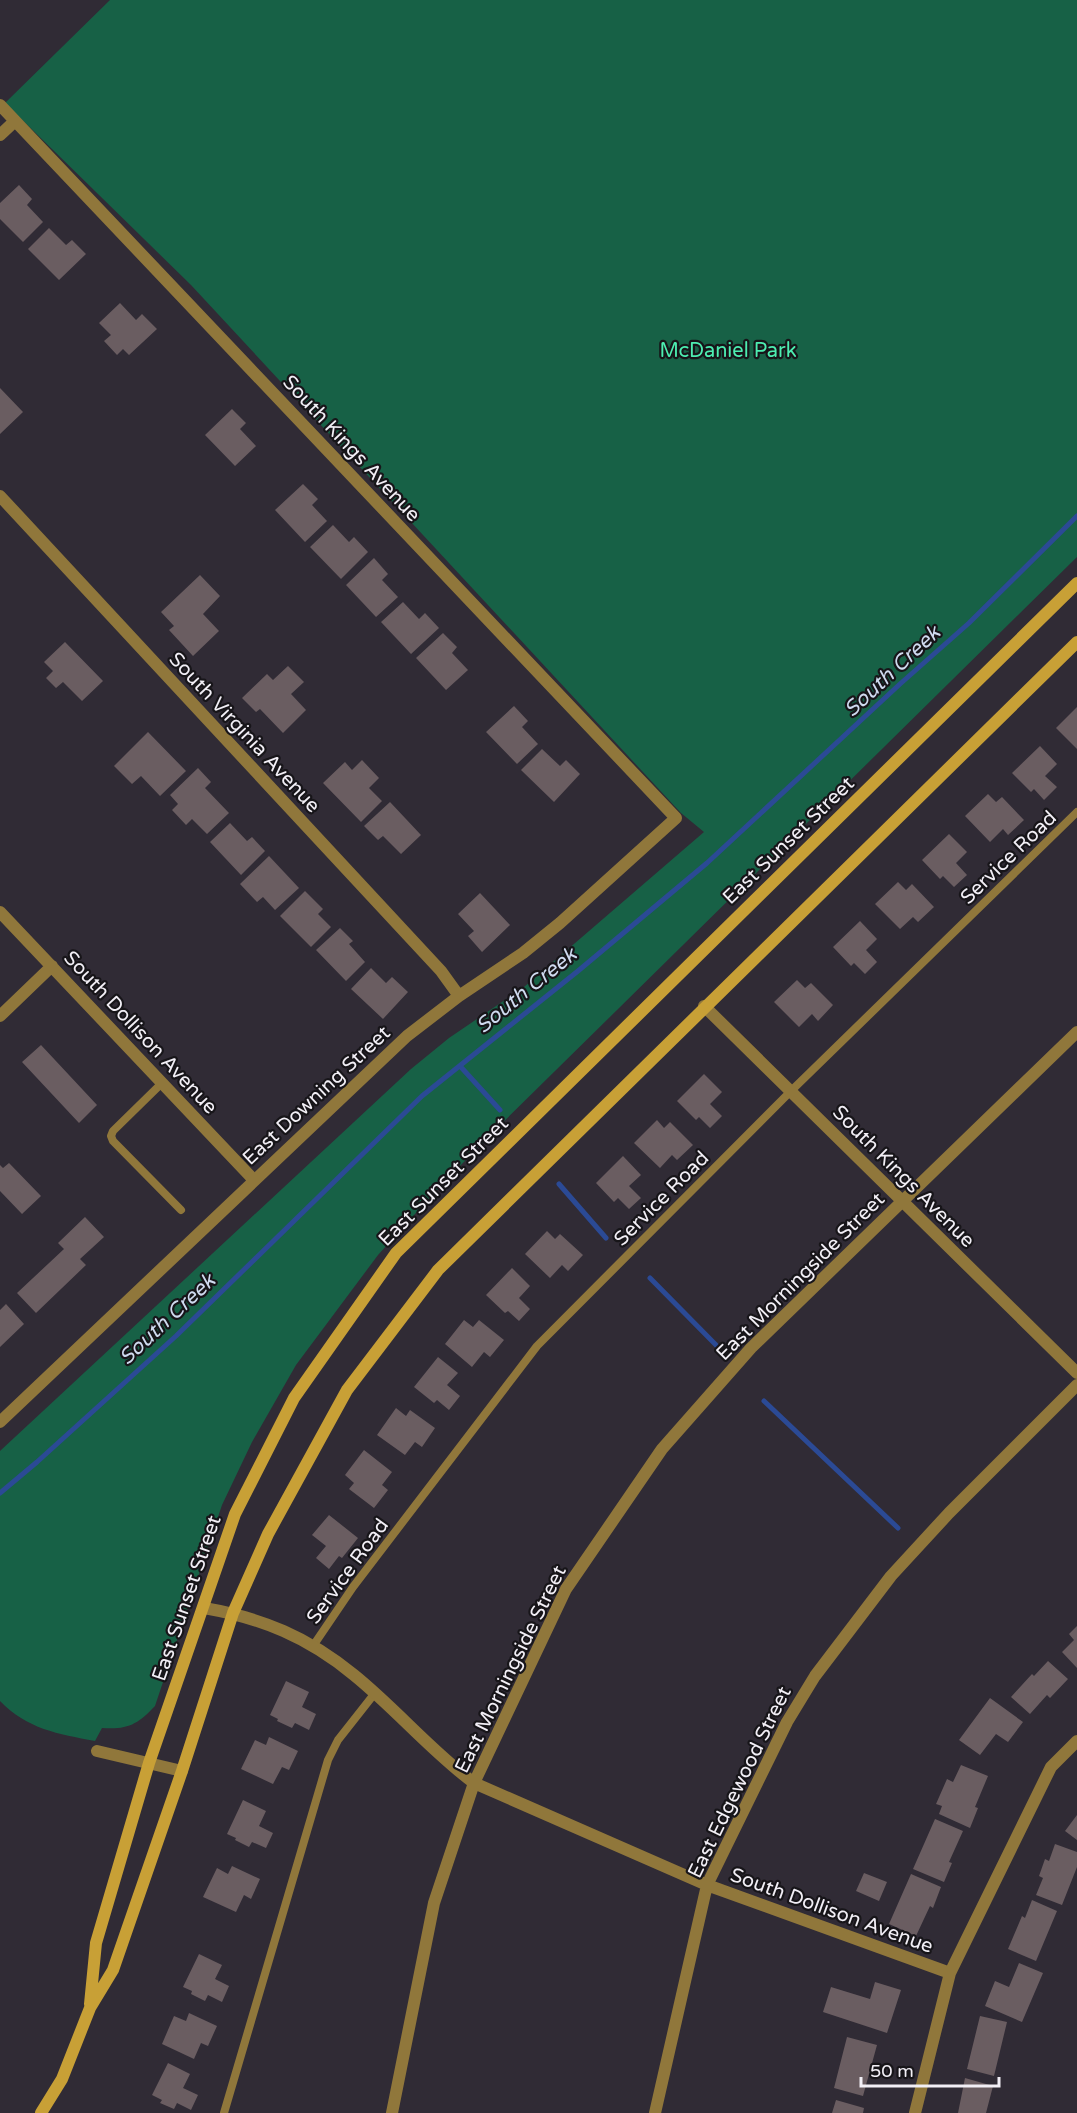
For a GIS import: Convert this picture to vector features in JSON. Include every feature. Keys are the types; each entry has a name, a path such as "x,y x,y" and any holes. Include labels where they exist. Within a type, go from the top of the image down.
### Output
{"main road":[{"name":"East Sunset Street","path":"90,2008 96,1943 149,1763 235,1514 294,1398 396,1253 1077,584"},
{"name":"East Sunset Street","path":"41,2113 62,2079 90,2008 113,1970 182,1771 233,1613 268,1534 347,1390 438,1270 1077,642"}],"street":[{"name":"South Kings Avenue","path":"0,105 676,818"},
{"path":"0,135 15,121"},
{"name":"South Virginia Avenue","path":"0,496 441,970 459,996"},
{"name":"East Downing Street","path":"0,1422 407,1036 459,996 524,952 560,923 676,818"},
{"name":"South Dollison Avenue","path":"0,912 254,1180"},
{"path":"0,1016 52,966"},
{"name":"South Kings Avenue","path":"705,1006 1077,1372"},
{"name":"East Morningside Street","path":"392,2113 434,1903 474,1784 566,1589 662,1449 752,1348 1077,1032"},
{"name":"East Edgewood Street","path":"655,2113 707,1885 787,1722 815,1676 891,1576 949,1513 1077,1385"},
{"name":"South Dollison Avenue","path":"204,1608 257,1619 313,1646 335,1660 375,1693 448,1764 474,1784 707,1885 950,1973"},
{"path":"915,2113 950,1973 1051,1767 1077,1741"},
{"path":"97,1751 182,1771"}],"lane":[{"name":"Service Road","path":"313,1646 353,1587 537,1346 791,1091 1077,813"},
{"path":"162,1083 112,1131 111,1136 113,1141 182,1210"},
{"path":"224,2113 327,1760 338,1740 375,1693"}],"green space":[{"name":"McDaniel Park","path":"110,0 1077,0 1077,557 484,1141 378,1255 296,1365 252,1442 222,1505 155,1706 138,1721 126,1727 102,1728 95,1741 56,1733 32,1724 0,1701 0,1451 411,1069 449,1038 524,987 704,832 681,813 191,285 5,103"}],"building":[{"path":"19,185 32,199 27,205 43,222 23,242 0,219 0,203"},
{"path":"49,228 66,245 72,240 86,254 59,280 28,249"},
{"path":"120,303 136,320 142,314 157,329 129,355 123,349 117,355 104,341 111,335 99,323"},
{"path":"0,388 23,412 0,434"},
{"path":"232,409 246,423 240,429 256,446 235,466 205,435"},
{"path":"303,484 318,499 312,505 327,521 305,542 275,510"},
{"path":"333,525 349,542 354,537 368,552 341,579 310,547"},
{"path":"374,558 388,574 382,580 398,597 376,617 346,585"},
{"path":"200,575 220,596 203,614 219,631 193,656 169,630 174,626 161,612"},
{"path":"403,602 419,619 425,613 439,628 411,654 381,622"},
{"path":"443,633 457,647 452,653 468,670 446,690 416,658"},
{"path":"65,642 103,681 82,701 63,682 56,688 46,678 53,671 44,662"},
{"path":"288,666 304,682 291,694 306,710 283,733 260,709 256,712 242,698 267,674 273,680"},
{"path":"514,706 528,721 522,727 538,744 517,764 486,732"},
{"path":"1077,707 1077,749 1056,728"},
{"path":"148,732 186,771 160,796 141,776 132,784 114,766"},
{"path":"1040,746 1057,764 1045,776 1057,787 1044,800 1034,789 1031,792 1012,773"},
{"path":"542,749 560,766 566,760 580,774 554,802 521,770"},
{"path":"362,760 379,778 369,788 382,801 361,822 323,783 345,762 352,770"},
{"path":"198,768 211,782 205,788 229,813 207,834 192,819 186,825 172,810 178,804 170,795"},
{"path":"988,794 996,802 1002,797 1024,820 1008,835 1003,829 990,842 965,816"},
{"path":"390,802 421,835 401,854 383,836 378,840 364,826"},
{"path":"230,823 247,841 252,837 265,851 241,875 210,842"},
{"path":"949,834 967,852 956,863 967,875 954,887 943,876 940,879 922,860"},
{"path":"269,856 299,888 275,910 263,897 257,902 240,884"},
{"path":"898,882 906,890 912,884 934,907 918,922 913,917 900,929 875,904"},
{"path":"305,891 323,909 318,914 331,927 311,947 280,916"},
{"path":"480,893 510,925 482,952 468,936 474,931 458,914"},
{"path":"860,921 877,939 866,950 877,962 865,974 854,963 851,966 833,947"},
{"path":"340,928 353,941 349,944 365,962 346,981 316,950"},
{"path":"371,968 386,983 392,977 408,992 383,1019 351,989"},
{"path":"797,980 805,988 811,983 833,1005 818,1021 812,1014 799,1027 774,1002"},
{"path":"41,1045 97,1105 79,1123 22,1062"},
{"path":"704,1074 722,1092 710,1104 722,1116 710,1128 699,1117 696,1120 677,1101"},
{"path":"657,1120 664,1128 670,1122 693,1145 677,1160 672,1155 660,1168 634,1143"},
{"path":"623,1156 641,1175 629,1186 641,1198 629,1209 618,1198 614,1202 596,1183"},
{"path":"9,1163 41,1196 22,1214 0,1191 0,1165 3,1168"},
{"path":"85,1217 104,1237 80,1259 86,1265 36,1313 17,1293 64,1249 58,1243"},
{"path":"547,1231 555,1239 560,1234 583,1255 568,1271 562,1265 550,1278 525,1254"},
{"path":"512,1268 530,1286 519,1298 530,1309 519,1321 508,1311 505,1313 486,1295"},
{"path":"6,1304 24,1324 0,1347 0,1310"},
{"path":"464,1320 473,1327 479,1320 504,1340 490,1357 484,1352 472,1367 445,1344"},
{"path":"438,1357 458,1373 447,1385 460,1396 449,1410 437,1400 434,1403 414,1387"},
{"path":"396,1408 406,1416 410,1410 435,1428 422,1447 415,1442 405,1455 377,1435"},
{"path":"364,1450 392,1472 382,1485 388,1490 374,1508 349,1489 354,1483 345,1475"},
{"path":"329,1515 358,1538 342,1558 339,1556 329,1569 316,1558 326,1546 312,1535"},
{"path":"1077,1626 1077,1668 1062,1652 1074,1640 1069,1634"},
{"path":"1048,1661 1068,1679 1050,1698 1047,1695 1030,1714 1011,1697 1032,1674 1034,1676"},
{"path":"286,1681 309,1692 302,1707 316,1714 309,1730 295,1723 292,1728 270,1715"},
{"path":"990,1698 1023,1722 1008,1742 996,1734 980,1755 959,1740"},
{"path":"269,1737 298,1751 289,1770 282,1767 273,1784 241,1769 255,1740 266,1745"},
{"path":"961,1765 988,1776 975,1807 978,1808 970,1828 939,1814 942,1806 936,1804 947,1779 953,1782"},
{"path":"243,1800 266,1811 259,1826 273,1833 266,1848 252,1842 249,1847 227,1834"},
{"path":"1077,1815 1077,1840 1065,1831"},
{"path":"935,1819 963,1831 949,1862 952,1863 944,1882 913,1869"},
{"path":"1055,1844 1077,1852 1077,1867 1062,1905 1036,1895 1043,1878 1039,1876 1045,1859 1049,1861"},
{"path":"232,1866 260,1879 251,1899 244,1895 236,1912 203,1897 217,1868 228,1874"},
{"path":"864,1873 887,1882 879,1901 856,1891"},
{"path":"911,1874 941,1887 933,1908 930,1906 916,1936 889,1924"},
{"path":"1032,1900 1057,1911 1036,1961 1008,1949 1022,1916 1025,1918"},
{"path":"199,1954 222,1965 215,1979 229,1986 222,2002 208,1995 205,2001 183,1987"},
{"path":"1019,1963 1043,1973 1022,2022 985,2006 995,1981 1009,1987"},
{"path":"875,1982 901,1990 887,2033 823,2012 831,1987 870,1999"},
{"path":"189,2013 217,2026 208,2046 201,2043 194,2059 162,2044 174,2016 186,2021"},
{"path":"980,2016 1007,2022 994,2076 967,2069"},
{"path":"847,2037 877,2045 863,2096 834,2088"},
{"path":"168,2063 190,2074 183,2088 198,2095 191,2110 177,2103 174,2109 160,2103 162,2100 152,2095"},
{"path":"965,2078 993,2086 986,2113 958,2113"},
{"path":"836,2100 864,2108 863,2113 832,2113"}],"waterway":[{"name":"South Creek","path":"0,1493 176,1336 422,1096 578,971 707,863 969,623 1077,516"},
{"path":"460,1066 500,1110"},
{"path":"559,1184 606,1238"},
{"path":"650,1278 716,1345"},
{"path":"764,1401 898,1528"}]}
